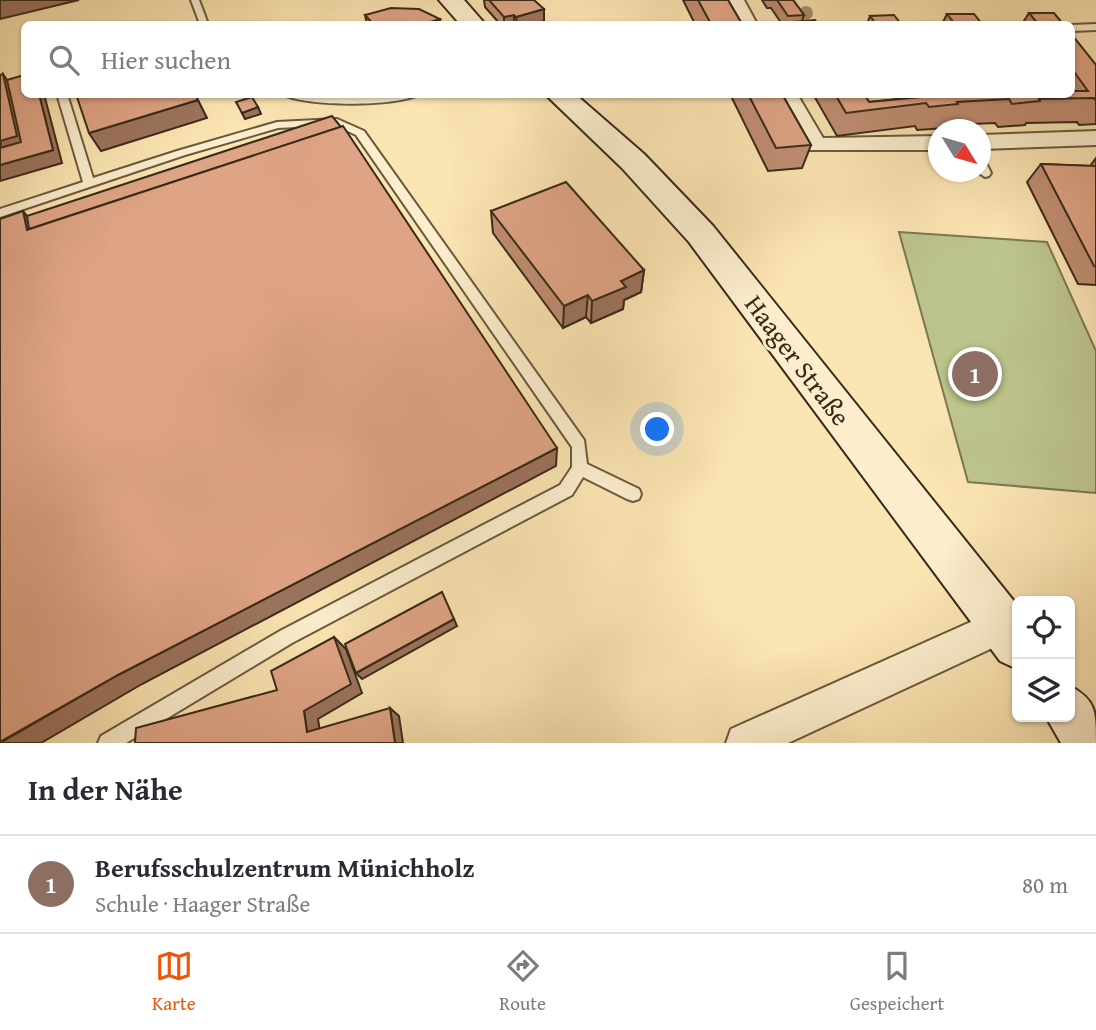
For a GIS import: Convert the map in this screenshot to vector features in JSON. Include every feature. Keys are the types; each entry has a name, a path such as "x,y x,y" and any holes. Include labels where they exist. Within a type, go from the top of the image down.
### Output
{"main road":[{"path":"451,0 470,21"},
{"name":"Haager Straße","path":"563,98 625,151 701,234 1010,635"},
{"path":"1075,718 1094,743"}],"street":[{"path":"735,0 746,21"},
{"path":"788,98 816,145 928,143"},
{"path":"991,142 1096,138"},
{"path":"745,743 1010,635"}],"lane":[{"path":"195,0 203,21"},
{"path":"1075,27 1096,27"},
{"path":"63,98 89,183"},
{"path":"305,98 402,98"},
{"path":"0,213 277,125 337,121 349,125 360,133 579,445 580,468 566,490 286,637 108,743"},
{"path":"580,468 633,494"}],"green space":[{"path":"899,232 1047,242 1096,351 1096,493 968,482"}],"building":[{"path":"489,0 534,0 544,9 516,17 504,17"},
{"path":"698,0 728,0 740,21 709,21"},
{"path":"777,0 793,0 804,15 788,16"},
{"path":"391,8 419,9 440,19 370,21 365,15"},
{"path":"1029,13 1054,13 1061,21 1036,21"},
{"path":"947,14 974,14 980,21 953,21"},
{"path":"894,15 899,21 874,21 870,16"},
{"path":"1075,39 1096,65 1096,101 1094,98 1039,99 1040,101 1012,104 1009,99 957,102 958,104 929,107 926,103 846,113 837,98 866,98 869,102 912,98 1075,98 1075,91 1088,91 1075,73"},
{"path":"3,74 17,136 0,141 0,75"},
{"path":"21,76 21,98 40,98 53,150 0,165 0,148 21,142 7,80"},
{"path":"77,98 198,100 89,133"},
{"path":"253,98 258,107 242,113 236,102"},
{"path":"750,98 784,98 811,145 776,148"},
{"path":"332,116 341,127 29,229 27,216"},
{"path":"343,126 557,448 118,675 0,742 0,219 23,211 27,230"},
{"path":"1041,164 1096,166 1096,266 1094,266"},
{"path":"566,182 644,270 621,281 626,287 592,301 588,295 564,306 491,211"},
{"path":"442,592 454,619 356,673 345,644"},
{"path":"334,637 351,684 304,711 307,732 390,708 395,743 135,743 136,728 277,690 271,671"}],"place":[{"name":"Berufsschulzentrum Münichholz","path":"975,374"}]}
